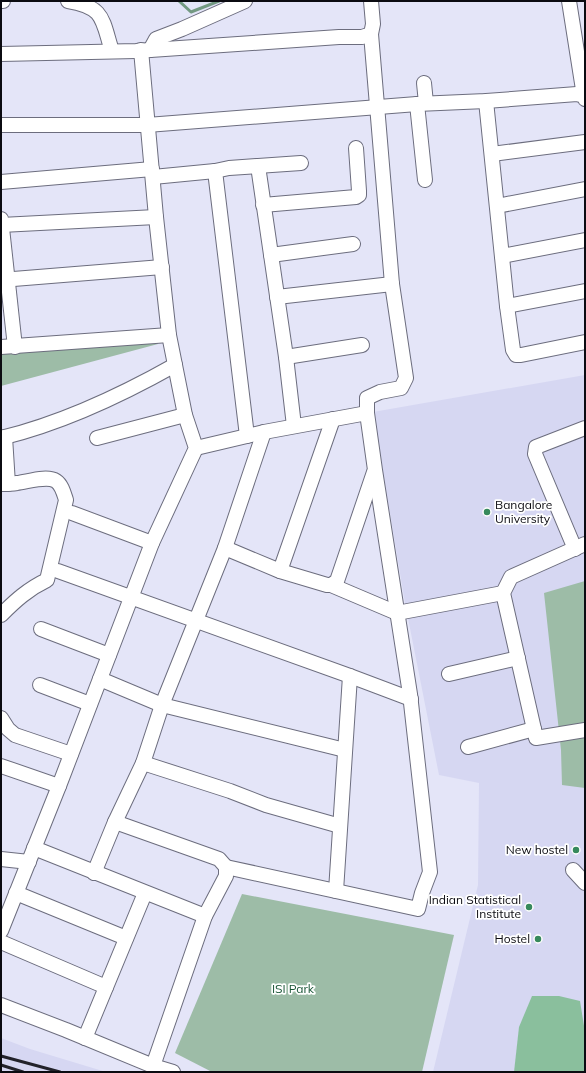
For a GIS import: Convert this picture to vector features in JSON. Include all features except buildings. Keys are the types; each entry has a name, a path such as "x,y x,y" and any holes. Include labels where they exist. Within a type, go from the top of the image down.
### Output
{"street":[{"path":"68,1 84,4 98,12 103,20 112,51"},
{"path":"1,931 59,786 152,543 196,448 185,415 169,335 147,125 146,50 156,39 245,1"},
{"path":"226,867 418,909 430,872 411,699 367,413 367,398 380,392 401,388 406,378 392,284 371,34 373,24 371,1"},
{"path":"1,125 147,125 422,103 486,101 577,94 584,97 581,47 569,1"},
{"path":"1,54 146,50 339,37 362,37 371,34"},
{"path":"424,83 422,103 425,180"},
{"path":"486,101 507,306 513,350 516,355 521,355 585,342"},
{"path":"492,154 585,142"},
{"path":"263,205 356,197 359,195 356,148"},
{"path":"1,182 152,173 215,171 229,168 301,163"},
{"path":"258,166 286,357 294,426"},
{"path":"215,171 247,436"},
{"path":"497,206 585,189"},
{"path":"156,217 1,223 8,347 169,335"},
{"path":"502,256 585,240"},
{"path":"271,255 353,244"},
{"path":"4,280 162,268"},
{"path":"277,297 392,284"},
{"path":"507,306 585,291"},
{"path":"286,357 362,345"},
{"path":"1,615 18,597 47,580 66,500 57,481 39,479 4,484 3,438 70,417 132,389 175,366"},
{"path":"196,448 264,432 367,413"},
{"path":"97,438 185,415"},
{"path":"280,571 333,419"},
{"path":"585,428 536,447 535,454 580,546 510,577 503,593 536,738 585,730"},
{"path":"94,873 115,822 143,763 162,705 225,548 264,432"},
{"path":"331,585 337,581 375,470"},
{"path":"72,513 152,543"},
{"path":"225,548 280,571 331,585 397,613 503,593"},
{"path":"58,571 411,699"},
{"path":"41,629 109,655"},
{"path":"449,674 518,658"},
{"path":"336,891 350,676"},
{"path":"100,679 162,705 345,750"},
{"path":"40,685 90,704"},
{"path":"1,718 8,729 15,734 71,754"},
{"path":"468,747 534,729"},
{"path":"143,763 230,791 266,805 340,826"},
{"path":"1,766 59,786"},
{"path":"115,822 220,859 226,867 226,876 206,916 152,1066"},
{"path":"34,848 206,916"},
{"path":"1,859 29,862"},
{"path":"573,870 585,883"},
{"path":"16,893 126,938"},
{"path":"85,1038 145,893"},
{"path":"1,942 106,987"},
{"path":"1,1005 152,1066 173,1072"}],"shaded area":[{"name":"Bangalore University","path":"585,375 585,1072 433,1072 478,885 479,783 439,775 405,603 373,412"},
{"path":"1,1038 30,1049 106,1072 1,1072"}],"green space":[{"path":"157,338 158,344 1,386 1,344"},
{"path":"585,581 585,788 562,785 561,750 544,593"},
{"name":"ISI Park","path":"242,894 454,935 422,1072 212,1072 175,1053"},
{"path":"532,996 559,996 580,1001 585,1032 585,1072 514,1072 519,1027"}],"waterway":[{"path":"179,1 191,12 219,1"}],"railway":[{"path":"1,1056 60,1072"},
{"path":"1,1065 23,1072"}],"place":[{"name":"Bangalore University","path":"487,512"},
{"name":"New hostel","path":"576,850"},
{"name":"Indian Statistical Institute","path":"529,907"},
{"name":"Hostel","path":"538,939"}]}
